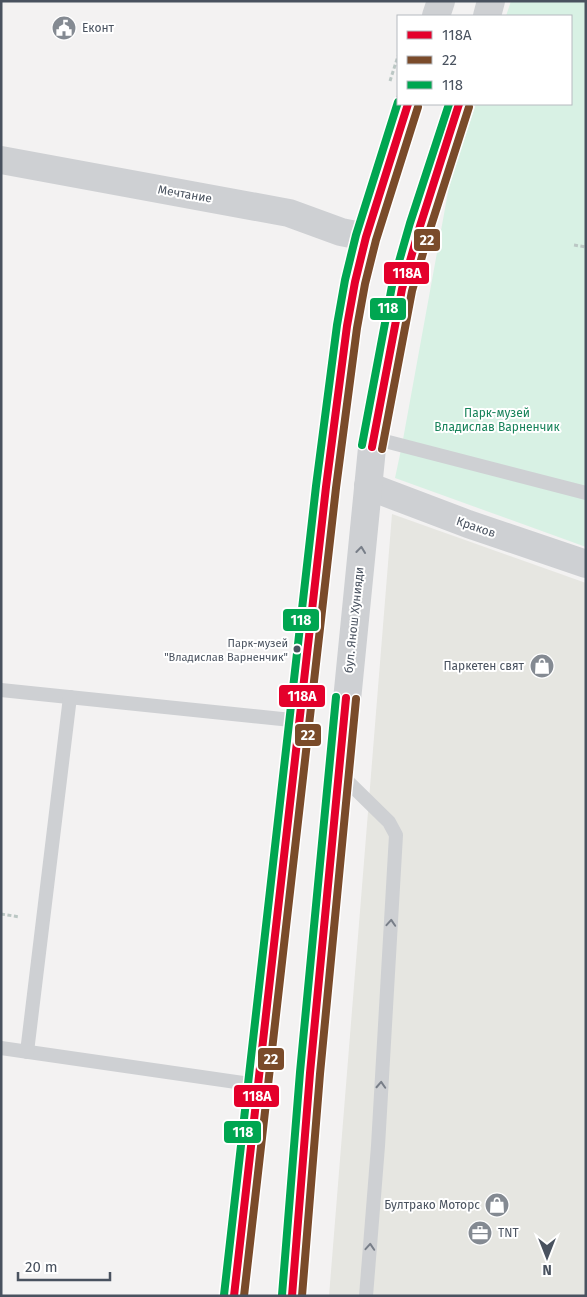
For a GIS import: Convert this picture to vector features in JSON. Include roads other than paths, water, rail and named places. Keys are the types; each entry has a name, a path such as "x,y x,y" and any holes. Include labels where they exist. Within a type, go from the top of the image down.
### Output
{"street":[{"path":"436,15 441,1"},
{"path":"487,15 491,1"},
{"path":"234,1296 301,721 326,487 346,336 355,282 366,237 408,105"},
{"name":"бул. Янош Хунияди","path":"292,1296 311,1063 373,438 402,289 459,105"},
{"name":"Мечтание","path":"1,160 289,213 341,232 366,237"},
{"name":"Краков","path":"368,486 468,524 586,564"}],"lane":[{"path":"373,438 586,493"},
{"path":"1,690 301,721"},
{"path":"27,1052 70,696"},
{"path":"339,773 390,822 396,835 378,1146 366,1296"},
{"path":"1,1048 257,1086"}],"place":[{"name":"Еконт","path":"64,28"},
{"name":"Парк-музей \"Владислав Варненчик\"","path":"297,649"},
{"name":"Паркетен свят","path":"542,666"},
{"name":"Бултрако Моторс","path":"497,1205"},
{"name":"TNT","path":"480,1233"}],"park label":[{"name":"Парк-музей Владислав Варненчик","path":"497,420"}]}
